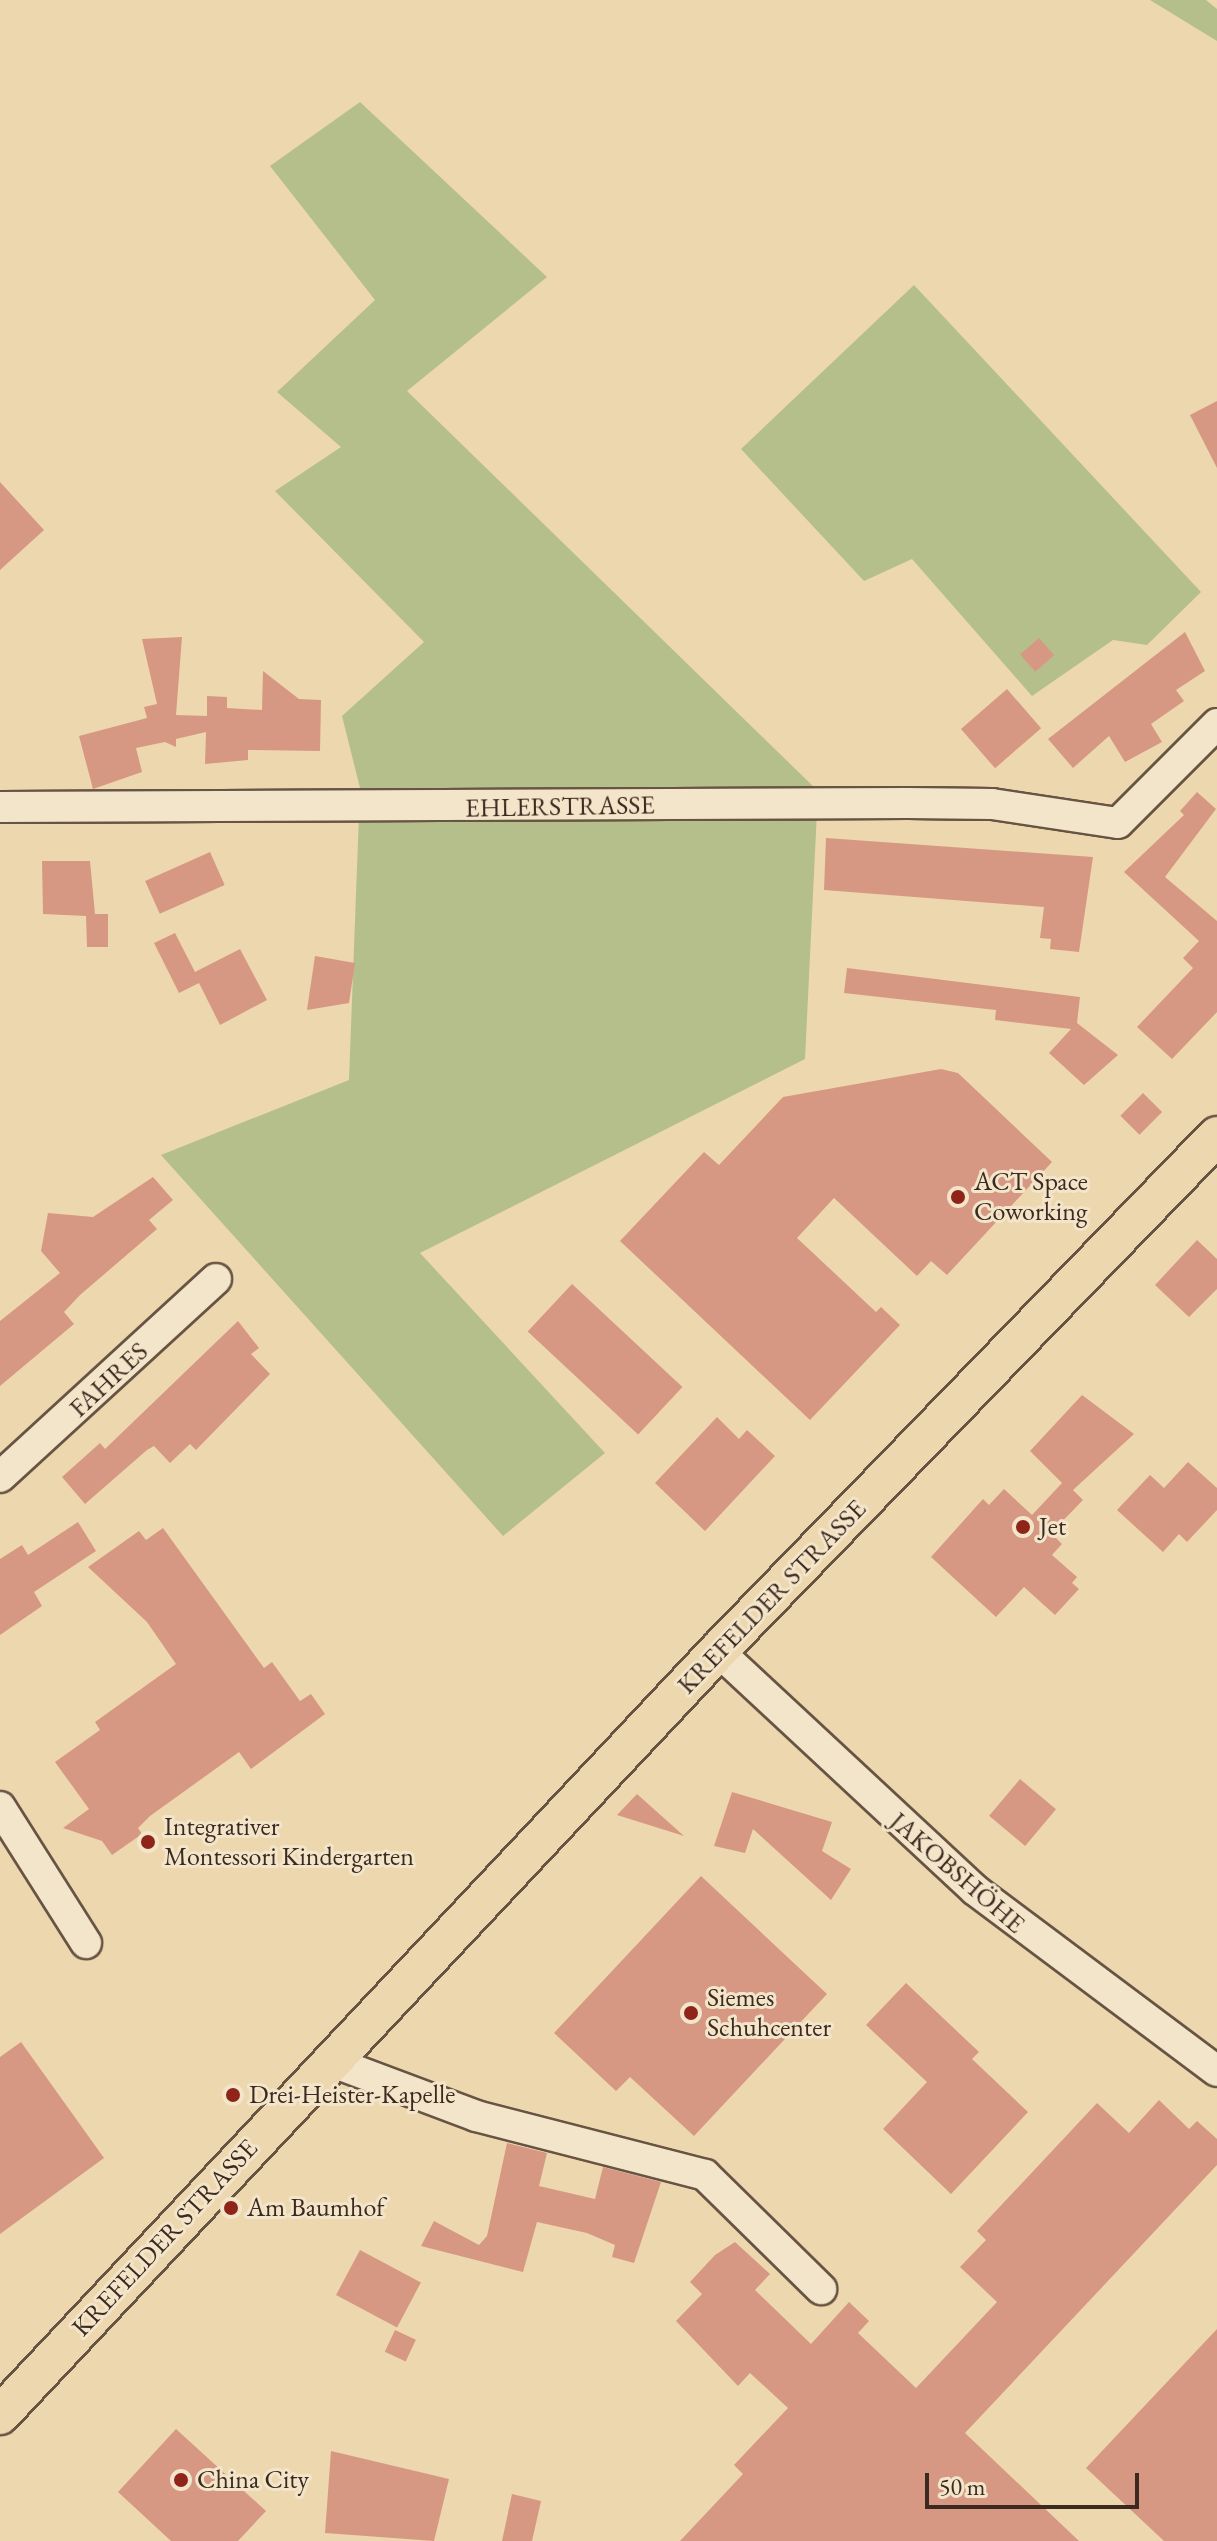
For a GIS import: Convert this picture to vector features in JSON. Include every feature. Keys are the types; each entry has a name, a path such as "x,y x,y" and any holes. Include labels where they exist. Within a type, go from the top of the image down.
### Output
{"main road":[{"name":"KREFELDER STRASSE","path":"4,2402 718,1651 1217,1136"}],"street":[{"name":"EHLERSTRASSE","path":"0,807 936,803 1118,823 1217,724"},
{"name":"FAHRES","path":"0,1477 216,1279"},
{"name":"JAKOBSHÖHE","path":"718,1651 985,1898 1217,2071"},
{"path":"0,1807 86,1943"},
{"path":"330,2061 476,2116 705,2175 821,2289"}],"green space":[{"path":"1150,0 1206,0 1217,9 1217,41"},
{"path":"360,102 547,277 407,391 818,791 805,1059 420,1253 605,1453 503,1536 161,1155 349,1080 360,788 342,716 424,642 275,491 341,447 277,392 375,300 270,166"},
{"path":"914,285 1201,592 1147,645 1113,640 1032,696 912,559 864,581 741,449"}],"building":[{"path":"1217,401 1217,468 1190,415"},
{"path":"0,482 44,530 0,570"},
{"path":"1185,632 1205,671 1176,690 1184,701 1151,724 1162,742 1125,762 1109,736 1073,768 1048,739"},
{"path":"182,637 176,715 207,716 207,696 227,697 227,708 262,710 263,671 299,699 321,700 320,751 248,750 248,760 205,764 206,732 176,739 176,747 165,742 136,748 142,772 93,789 79,736 147,718 144,707 157,704 142,639"},
{"path":"1039,638 1054,655 1035,672 1020,654"},
{"path":"1007,689 1041,728 995,768 961,729"},
{"path":"1197,792 1216,809 1165,877 1217,921 1217,1012 1172,1059 1137,1027 1193,968 1183,958 1199,941 1124,872 1184,815 1180,811"},
{"path":"826,838 1093,857 1079,952 1050,949 1051,939 1040,938 1044,907 824,890"},
{"path":"210,852 225,885 160,914 145,881"},
{"path":"42,861 90,861 95,914 108,914 108,947 87,947 86,916 43,914"},
{"path":"175,933 195,972 240,949 267,1000 220,1025 199,983 179,993 154,943"},
{"path":"315,956 355,963 349,1003 307,1010"},
{"path":"847,968 1080,997 1077,1023 1118,1055 1084,1085 1049,1053 1071,1029 995,1020 996,1010 844,993"},
{"path":"941,1069 958,1073 1052,1162 947,1275 931,1261 917,1276 834,1198 797,1238 876,1312 881,1307 900,1325 810,1420 620,1241 704,1152 719,1165 783,1097"},
{"path":"1143,1093 1162,1112 1139,1135 1120,1116"},
{"path":"153,1177 173,1200 149,1220 157,1229 64,1312 74,1324 0,1386 0,1321 60,1273 41,1251 48,1213 93,1217"},
{"path":"1197,1240 1217,1259 1217,1289 1189,1317 1155,1285"},
{"path":"572,1284 682,1387 638,1435 528,1332"},
{"path":"238,1321 259,1348 251,1354 270,1374 196,1450 190,1444 170,1463 154,1446 85,1504 62,1477 100,1443 105,1449"},
{"path":"1082,1395 1134,1434 1073,1490 1083,1500 1051,1533 1062,1544 1052,1555 1077,1577 1072,1583 1079,1589 1055,1615 1024,1587 996,1617 931,1557 983,1499 989,1505 1004,1489 1032,1515 1062,1483 1030,1451"},
{"path":"717,1417 739,1439 747,1430 775,1456 705,1531 655,1483"},
{"path":"1188,1462 1217,1488 1217,1510 1187,1542 1179,1534 1163,1552 1117,1510 1150,1475 1164,1488"},
{"path":"78,1522 96,1551 34,1592 42,1606 0,1635 0,1559 22,1545 28,1555"},
{"path":"163,1528 264,1668 272,1662 300,1701 311,1694 325,1714 251,1769 239,1752 150,1816 138,1828 142,1834 112,1855 102,1841 63,1828 89,1809 55,1762 100,1730 95,1722 176,1664 147,1622 88,1567 139,1531 146,1540"},
{"path":"1020,1779 1056,1809 1025,1846 989,1816"},
{"path":"732,1792 832,1822 822,1851 851,1869 831,1900 753,1829 745,1853 714,1846"},
{"path":"637,1794 684,1836 617,1815"},
{"name":"Siemes Schuhcenter","path":"701,1876 827,1994 694,2136 630,2077 616,2091 554,2033"},
{"path":"906,1983 979,2052 972,2059 1028,2112 951,2194 883,2129 927,2082 866,2025"},
{"path":"21,2042 104,2158 0,2234 0,2057"},
{"path":"1159,2100 1189,2129 1197,2121 1217,2139 1217,2165 965,2433 1079,2541 680,2541 743,2474 734,2465 788,2408 750,2373 738,2386 676,2321 702,2294 690,2282 715,2255 735,2242 770,2274 755,2290 811,2344 849,2302 869,2321 858,2333 916,2388 997,2302 960,2267 986,2240 977,2231 1097,2103 1129,2133"},
{"path":"507,2143 547,2153 539,2186 595,2199 603,2167 661,2182 634,2263 612,2257 615,2245 587,2233 537,2222 523,2272 421,2246 434,2221 479,2245 487,2236"},
{"path":"360,2250 421,2282 397,2327 336,2295"},
{"path":"1217,2329 1217,2541 1164,2541 1086,2468"},
{"path":"395,2330 416,2340 406,2361 385,2352"},
{"name":"China City","path":"176,2429 266,2511 238,2541 171,2541 118,2492"},
{"path":"331,2451 449,2479 434,2541 325,2533"},
{"path":"512,2494 541,2501 532,2541 502,2541"}],"place":[{"name":"ACT Space Coworking","path":"958,1197"},
{"name":"Jet","path":"1023,1527"},
{"name":"Integrativer Montessori Kindergarten","path":"148,1842"},
{"name":"Siemes Schuhcenter","path":"691,2013"},
{"name":"Drei-Heister-Kapelle","path":"233,2095"},
{"name":"Am Baumhof","path":"231,2208"},
{"name":"China City","path":"181,2480"}]}
